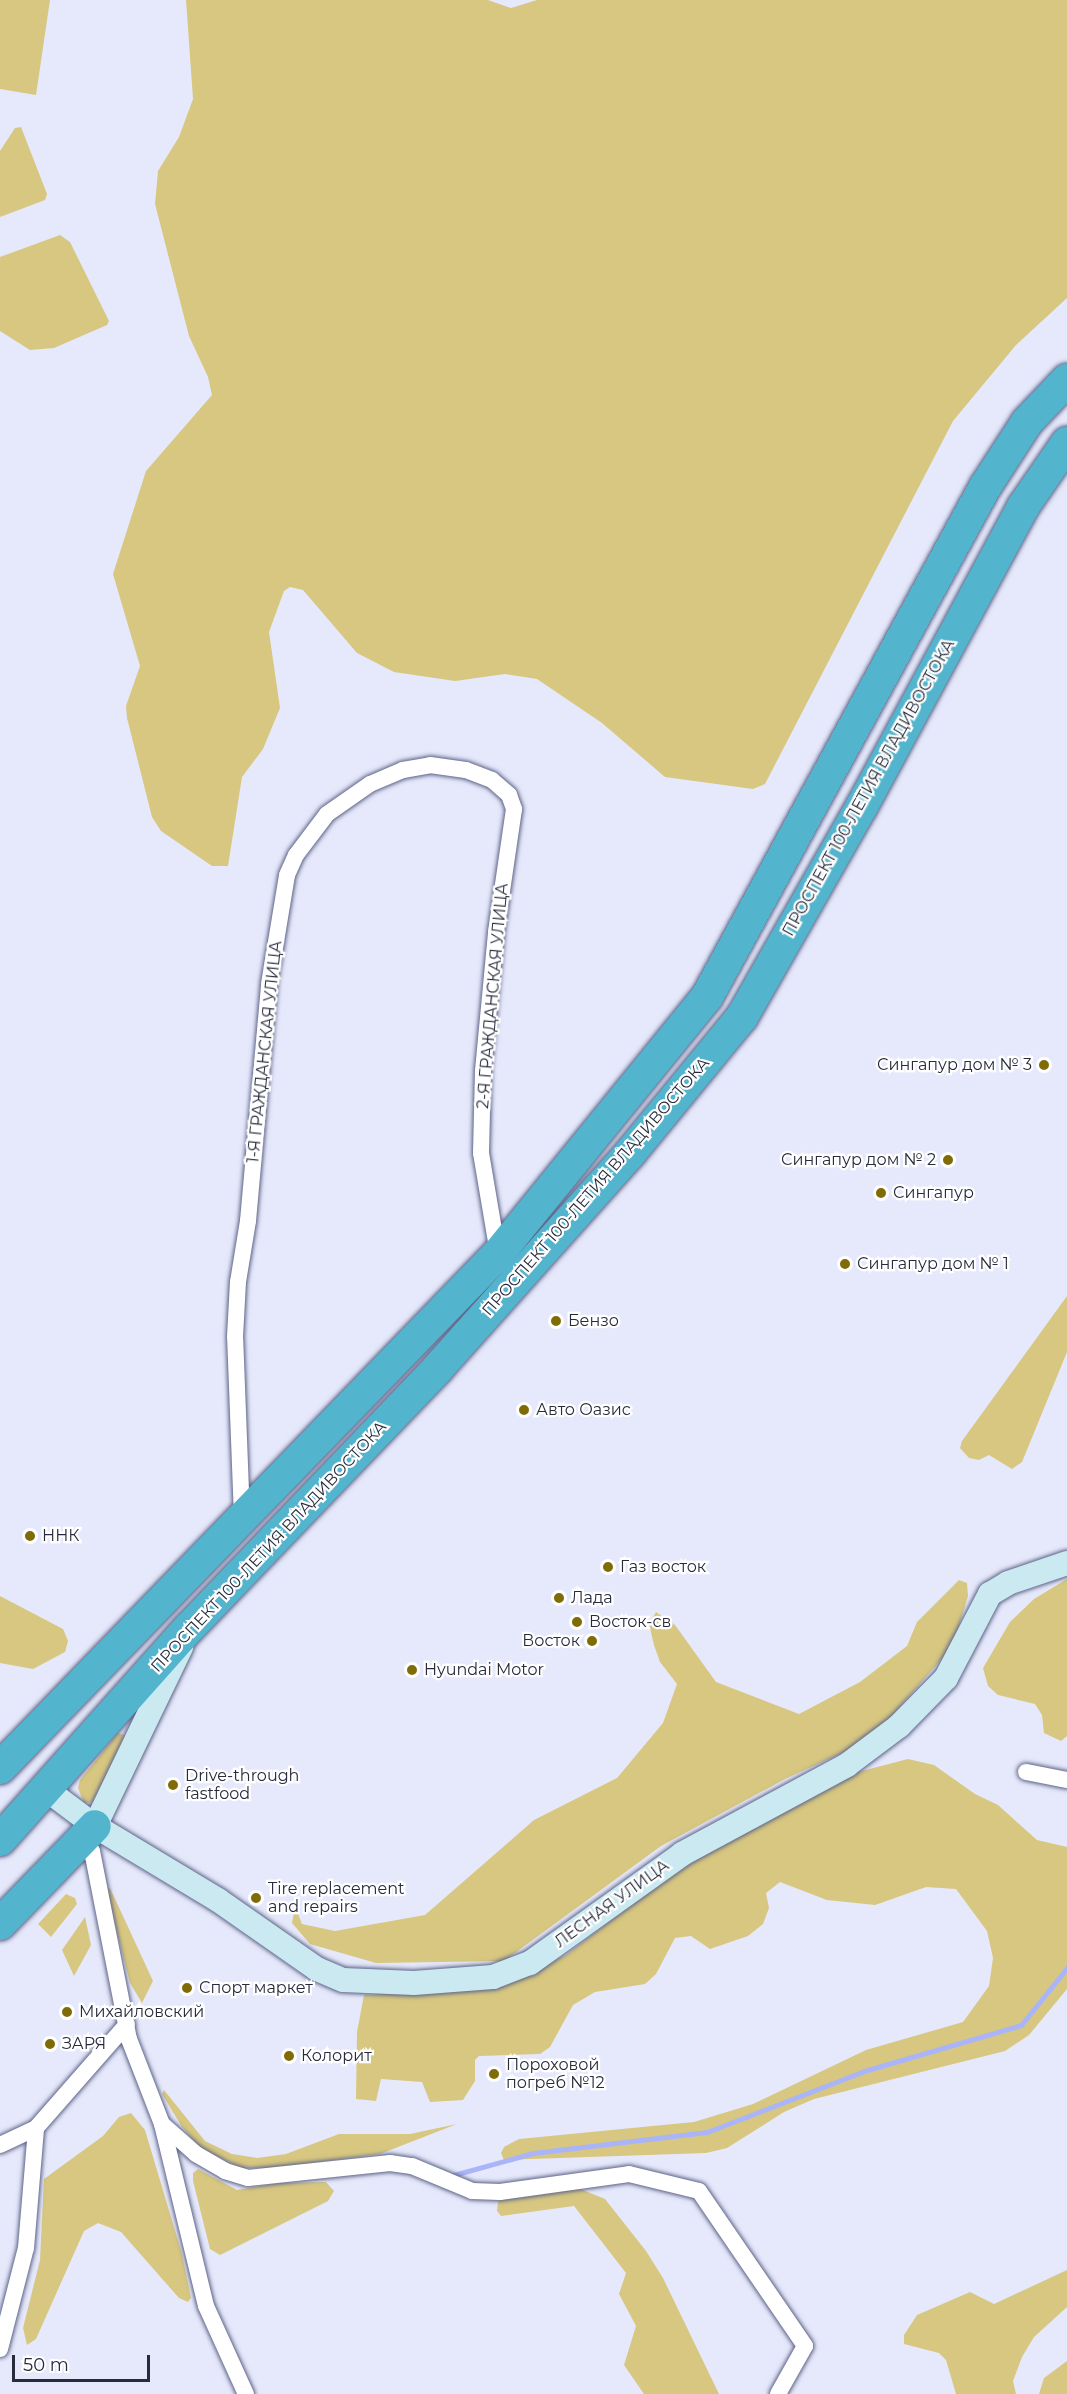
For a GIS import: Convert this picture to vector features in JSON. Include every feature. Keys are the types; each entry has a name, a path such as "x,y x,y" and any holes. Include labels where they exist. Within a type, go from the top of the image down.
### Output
{"highway":[{"name":"ПРОСПЕКТ 100-ЛЕТИЯ ВЛАДИВОСТОКА","path":"0,1768 498,1254 707,997 985,487 1028,422 1067,380"},
{"name":"ПРОСПЕКТ 100-ЛЕТИЯ ВЛАДИВОСТОКА","path":"0,1840 190,1628 438,1368 631,1152 742,1017 862,806 1023,507 1067,443"},
{"path":"0,1924 95,1826"}],"main road":[{"name":"ЛЕСНАЯ УЛИЦА","path":"47,1790 95,1826 218,1900 317,1968 343,1980 414,1983 493,1977 530,1963 682,1854 847,1765 899,1726 946,1678 990,1594 1008,1583 1067,1563"},
{"path":"95,1826 190,1628"}],"street":[{"name":"1-Я ГРАЖДАНСКАЯ УЛИЦА","path":"242,1520 235,1337 238,1282 248,1221 269,984 291,865 327,814 370,784 403,770 430,765 465,770 492,780 509,795 514,809"},
{"name":"2-Я ГРАЖДАНСКАЯ УЛИЦА","path":"498,1254 481,1153 483,1071 496,933 514,809"},
{"path":"1026,1772 1067,1780"},
{"path":"95,1826 88,1852 92,1851 140,2073 162,2124 206,2306 246,2394"},
{"path":"0,2145 36,2128 128,2024"},
{"path":"162,2124 196,2154 225,2171 248,2178 390,2163 412,2166 472,2191 500,2192 628,2174 699,2190 805,2346 778,2394"},
{"path":"0,2349 27,2248 36,2128"}],"shaded area":[{"path":"0,0 50,0 36,95 0,89"},
{"path":"186,0 488,0 511,8 537,0 1067,0 1067,298 1016,345 953,421 765,784 753,789 665,777 602,723 537,679 505,674 455,681 394,672 357,653 303,590 290,587 284,591 269,632 280,708 263,749 242,777 228,866 212,866 161,831 152,817 127,718 126,706 140,666 113,574 146,471 212,395 208,377 189,336 155,204 158,171 179,137 193,99"},
{"path":"21,127 47,194 45,200 0,217 0,151 15,128"},
{"path":"60,235 70,242 109,321 107,325 54,348 30,350 0,331 0,257"},
{"path":"1067,1296 1067,1352 1022,1462 1012,1469 989,1455 979,1460 969,1458 960,1448 962,1441"},
{"path":"1067,1579 1067,1736 1061,1741 1044,1733 1042,1715 1035,1704 998,1695 988,1686 983,1668 1010,1622 1034,1599"},
{"path":"959,1580 967,1583 968,1596 953,1646 890,1718 853,1748 785,1779 661,1846 504,1961 376,1963 310,1944 292,1923 295,1906 302,1924 335,1931 425,1915 534,1820 617,1778 663,1723 677,1684 660,1662 654,1645 649,1624 656,1612 675,1625 716,1682 799,1714 860,1682 907,1646 917,1622"},
{"path":"0,1596 63,1629 68,1641 65,1652 33,1669 0,1663"},
{"path":"118,1733 125,1735 120,1749 93,1802 84,1803 78,1788 80,1780"},
{"path":"908,1759 934,1765 975,1794 998,1805 1037,1840 1067,1847 1067,1989 1029,2035 1005,2051 814,2099 784,2112 727,2148 706,2153 504,2160 501,2153 504,2147 519,2139 694,2122 753,2104 866,2050 963,2022 989,1986 993,1958 987,1931 956,1889 926,1887 875,1905 827,1900 780,1882 766,1893 769,1908 763,1924 748,1936 710,1949 691,1936 675,1938 656,1974 645,1984 595,1992 573,2005 550,2047 540,2054 479,2056 475,2060 475,2081 463,2100 430,2102 422,2082 381,2079 376,2101 356,2099 357,2032 364,1995 496,1989 566,1955 671,1874 854,1773"},
{"path":"110,1888 153,1981 142,2003 130,1983 106,1890"},
{"path":"66,1894 75,1898 77,1904 51,1937 38,1924"},
{"path":"85,1917 91,1945 74,1976 62,1950"},
{"path":"164,2090 205,2141 232,2154 257,2158 286,2154 339,2134 410,2134 457,2124 380,2154 274,2168 241,2168 201,2149 182,2127 162,2094"},
{"path":"131,2113 145,2130 182,2254 191,2298 188,2302 179,2298 121,2232 98,2223 84,2231 36,2339 27,2345 23,2328 40,2260 44,2179 103,2136 119,2117"},
{"path":"198,2169 237,2190 279,2183 326,2182 334,2191 328,2201 220,2255 210,2249 193,2181 193,2173"},
{"path":"578,2188 605,2199 646,2251 663,2278 719,2394 644,2394 624,2365 636,2326 619,2294 626,2273 574,2206 501,2216 497,2211 498,2202 505,2197"},
{"path":"1067,2270 1067,2307 1034,2337 1022,2357 1013,2381 1016,2394 956,2394 946,2360 939,2353 904,2344 904,2335 917,2315 970,2292 994,2304"},
{"path":"1067,2361 1067,2394 1039,2394 1044,2378"}],"waterway":[{"path":"450,2176 533,2153 707,2132 864,2071 1021,2025 1067,1968"}],"place":[{"name":"Сингапур дом № 3","path":"1044,1065"},
{"name":"Сингапур дом № 2","path":"948,1160"},
{"name":"Сингапур","path":"881,1193"},
{"name":"Сингапур дом № 1","path":"845,1264"},
{"name":"Бензо","path":"556,1321"},
{"name":"Авто Оазис","path":"524,1410"},
{"name":"ННК","path":"30,1536"},
{"name":"Газ восток","path":"608,1567"},
{"name":"Лада","path":"559,1598"},
{"name":"Восток-св","path":"577,1622"},
{"name":"Восток","path":"592,1641"},
{"name":"Hyundai Motor","path":"412,1670"},
{"name":"Drive-through fastfood","path":"173,1785"},
{"name":"Tire replacement and repairs","path":"256,1898"},
{"name":"Спорт маркет","path":"187,1988"},
{"name":"Михайловский","path":"67,2012"},
{"name":"ЗАРЯ","path":"50,2044"},
{"name":"Колорит","path":"289,2056"},
{"name":"Пороховой погреб №12","path":"494,2074"}]}
